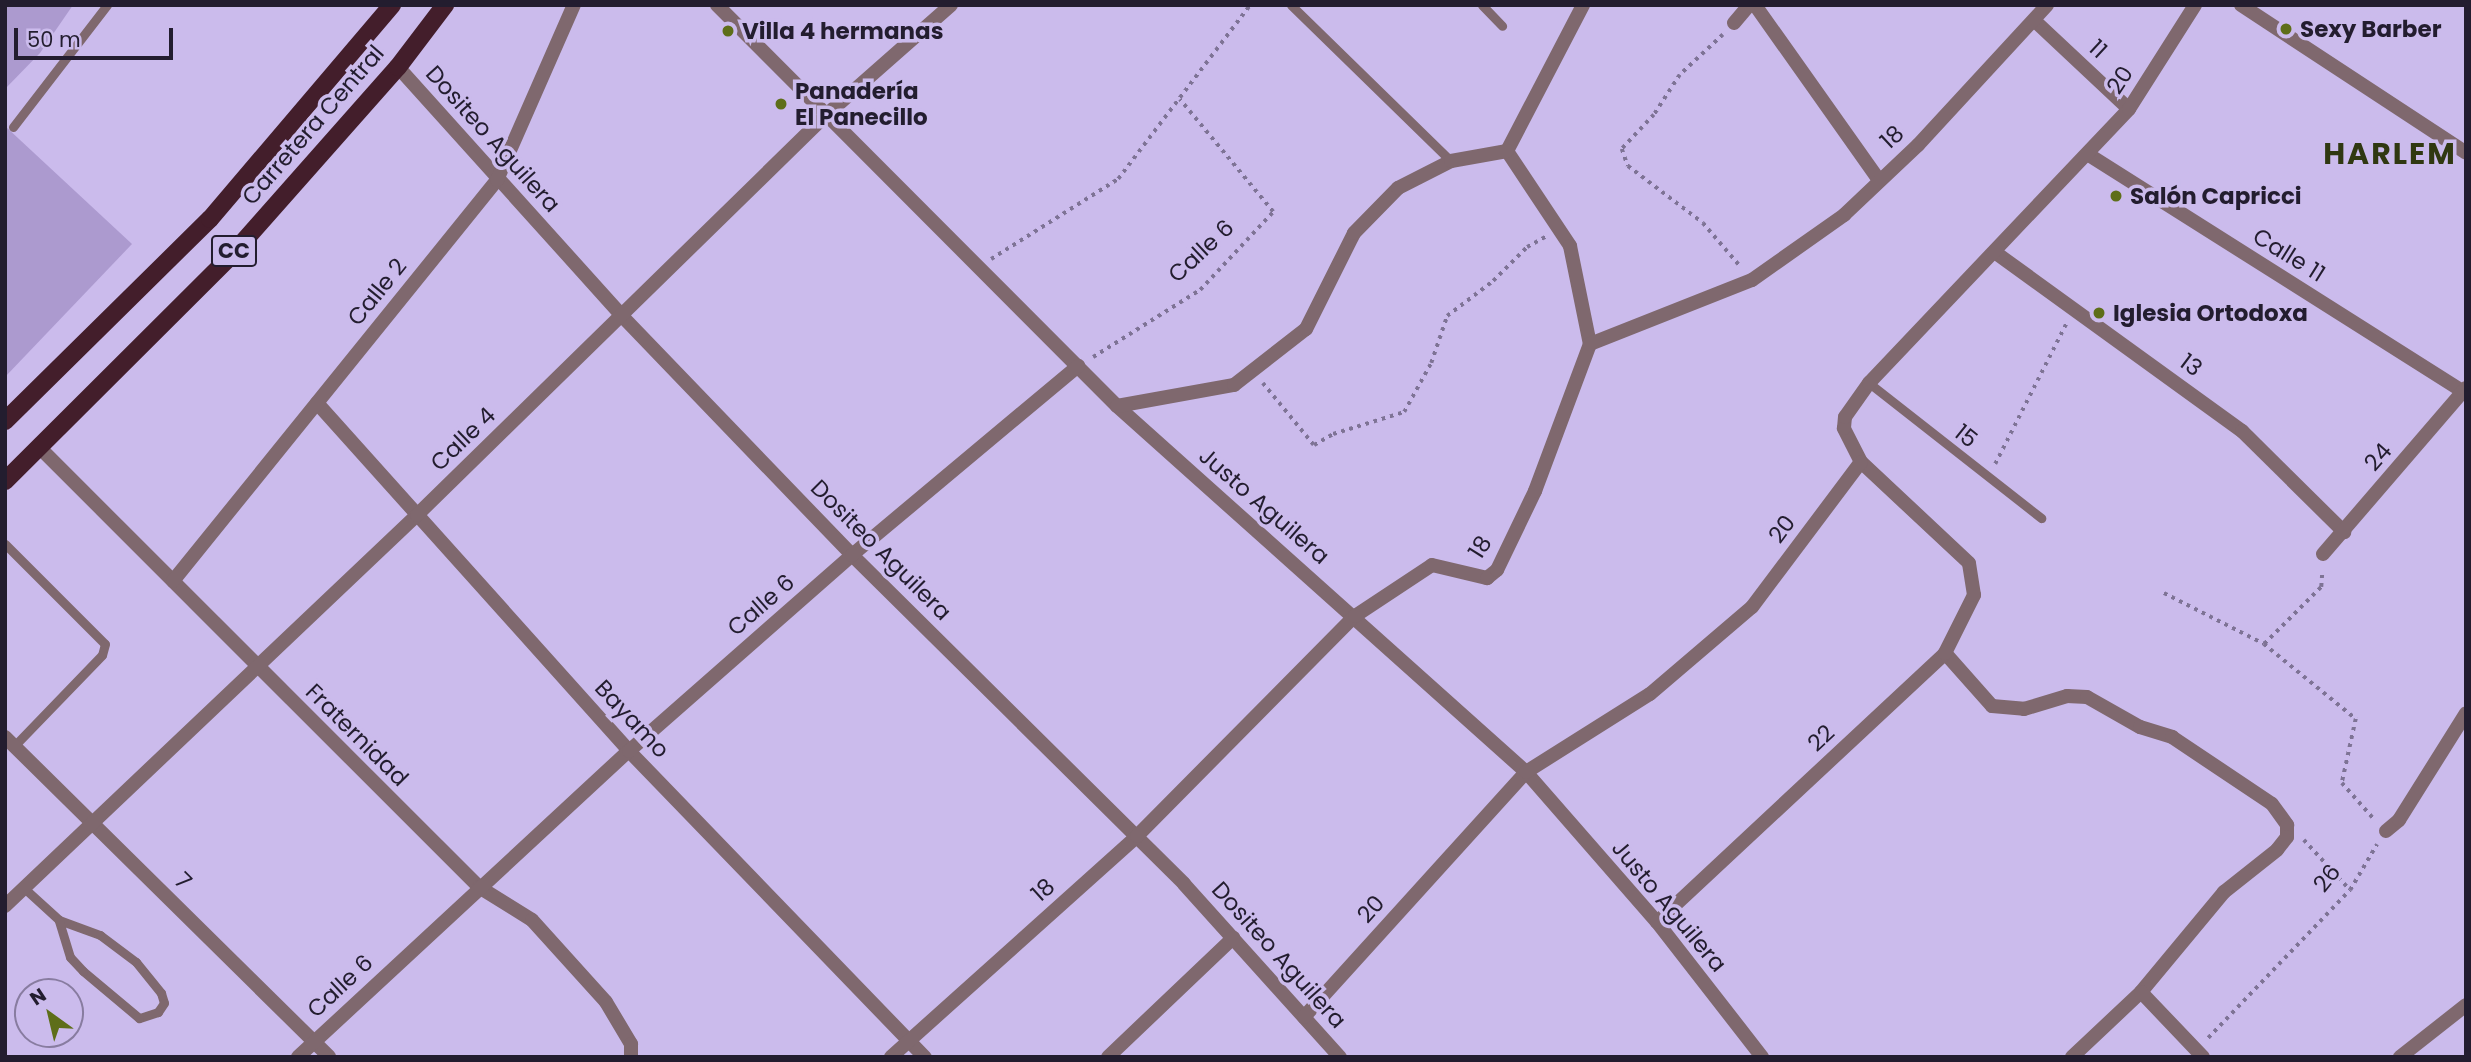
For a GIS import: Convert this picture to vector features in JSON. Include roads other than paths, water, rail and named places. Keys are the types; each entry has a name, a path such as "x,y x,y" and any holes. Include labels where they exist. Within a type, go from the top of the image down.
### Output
{"main road":[{"name":"Carretera Central","path":"5,421 210,219 392,5"},
{"name":"Carretera Central","path":"5,481 228,259 398,67 445,5"}],"street":[{"name":"Calle 2","path":"173,581 497,180 574,5"},
{"name":"Justo Aguilera","path":"717,5 1117,407 1355,616 1526,772 1657,922 1762,1057"},
{"name":"Calle 4","path":"5,906 418,515 825,116 951,5"},
{"path":"1507,151 1583,5"},
{"path":"1734,23 1749,5"},
{"path":"1755,5 1879,180"},
{"name":"18","path":"891,1057 1137,836 1355,616 1432,565 1487,579 1497,570 1535,491 1590,344 1752,279 1844,215 2036,22 2047,5"},
{"name":"20","path":"1304,1017 1526,772 1650,694 1752,607 1861,462 1844,428 1845,417 1869,383 2089,155 2129,109 2195,5"},
{"path":"2241,5 2466,153"},
{"name":"11","path":"2036,22 2129,109"},
{"name":"Dositeo Aguilera","path":"398,67 622,316 852,555 1137,836 1340,1057"},
{"path":"1117,407 1234,385 1306,329 1354,233 1398,187 1451,161 1507,151"},
{"path":"1507,151 1570,246 1590,344"},
{"name":"Calle 11","path":"2089,155 2465,391"},
{"name":"13","path":"1996,253 2242,431 2344,532"},
{"name":"Calle 6","path":"298,1057 629,751 852,555 1078,366"},
{"name":"24","path":"2323,554 2465,391"},
{"name":"Bayamo","path":"317,403 629,751 925,1057"},
{"name":"Fraternidad","path":"39,447 255,667 479,887 532,920 606,1002 631,1044 631,1057"},
{"name":"22","path":"1657,922 1945,653 1974,595 1969,564 1861,462"},
{"path":"1945,653 1992,706 2024,709 2067,696 2087,697 2140,727 2172,737 2272,804 2287,825 2287,837 2277,850 2224,892 2141,992 2072,1057"},
{"path":"2386,831 2399,820 2466,713"},
{"name":"7","path":"10,742 329,1057"},
{"path":"1108,1057 1233,938"},
{"path":"2141,992 2200,1053"},
{"path":"2400,1057 2466,1005"}],"lane":[{"path":"13,127 107,5"},
{"path":"1291,5 1451,161"},
{"path":"1482,5 1502,26"},
{"name":"15","path":"1869,383 2041,518"},
{"path":"5,544 105,644 102,655 10,742"},
{"path":"24,888 59,920 100,935 136,962 161,993 164,1003 158,1012 139,1018 83,971 70,957 59,920"}],"place":[{"name":"Sexy Barber","path":"2286,29"},
{"name":"Villa 4 hermanas","path":"728,31"},
{"name":"Panadería El Panecillo","path":"781,104"},
{"name":"Salón Capricci","path":"2116,196"},
{"name":"Iglesia Ortodoxa","path":"2099,313"}],"district":[{"name":"HARLEM","path":"2390,154"}]}
